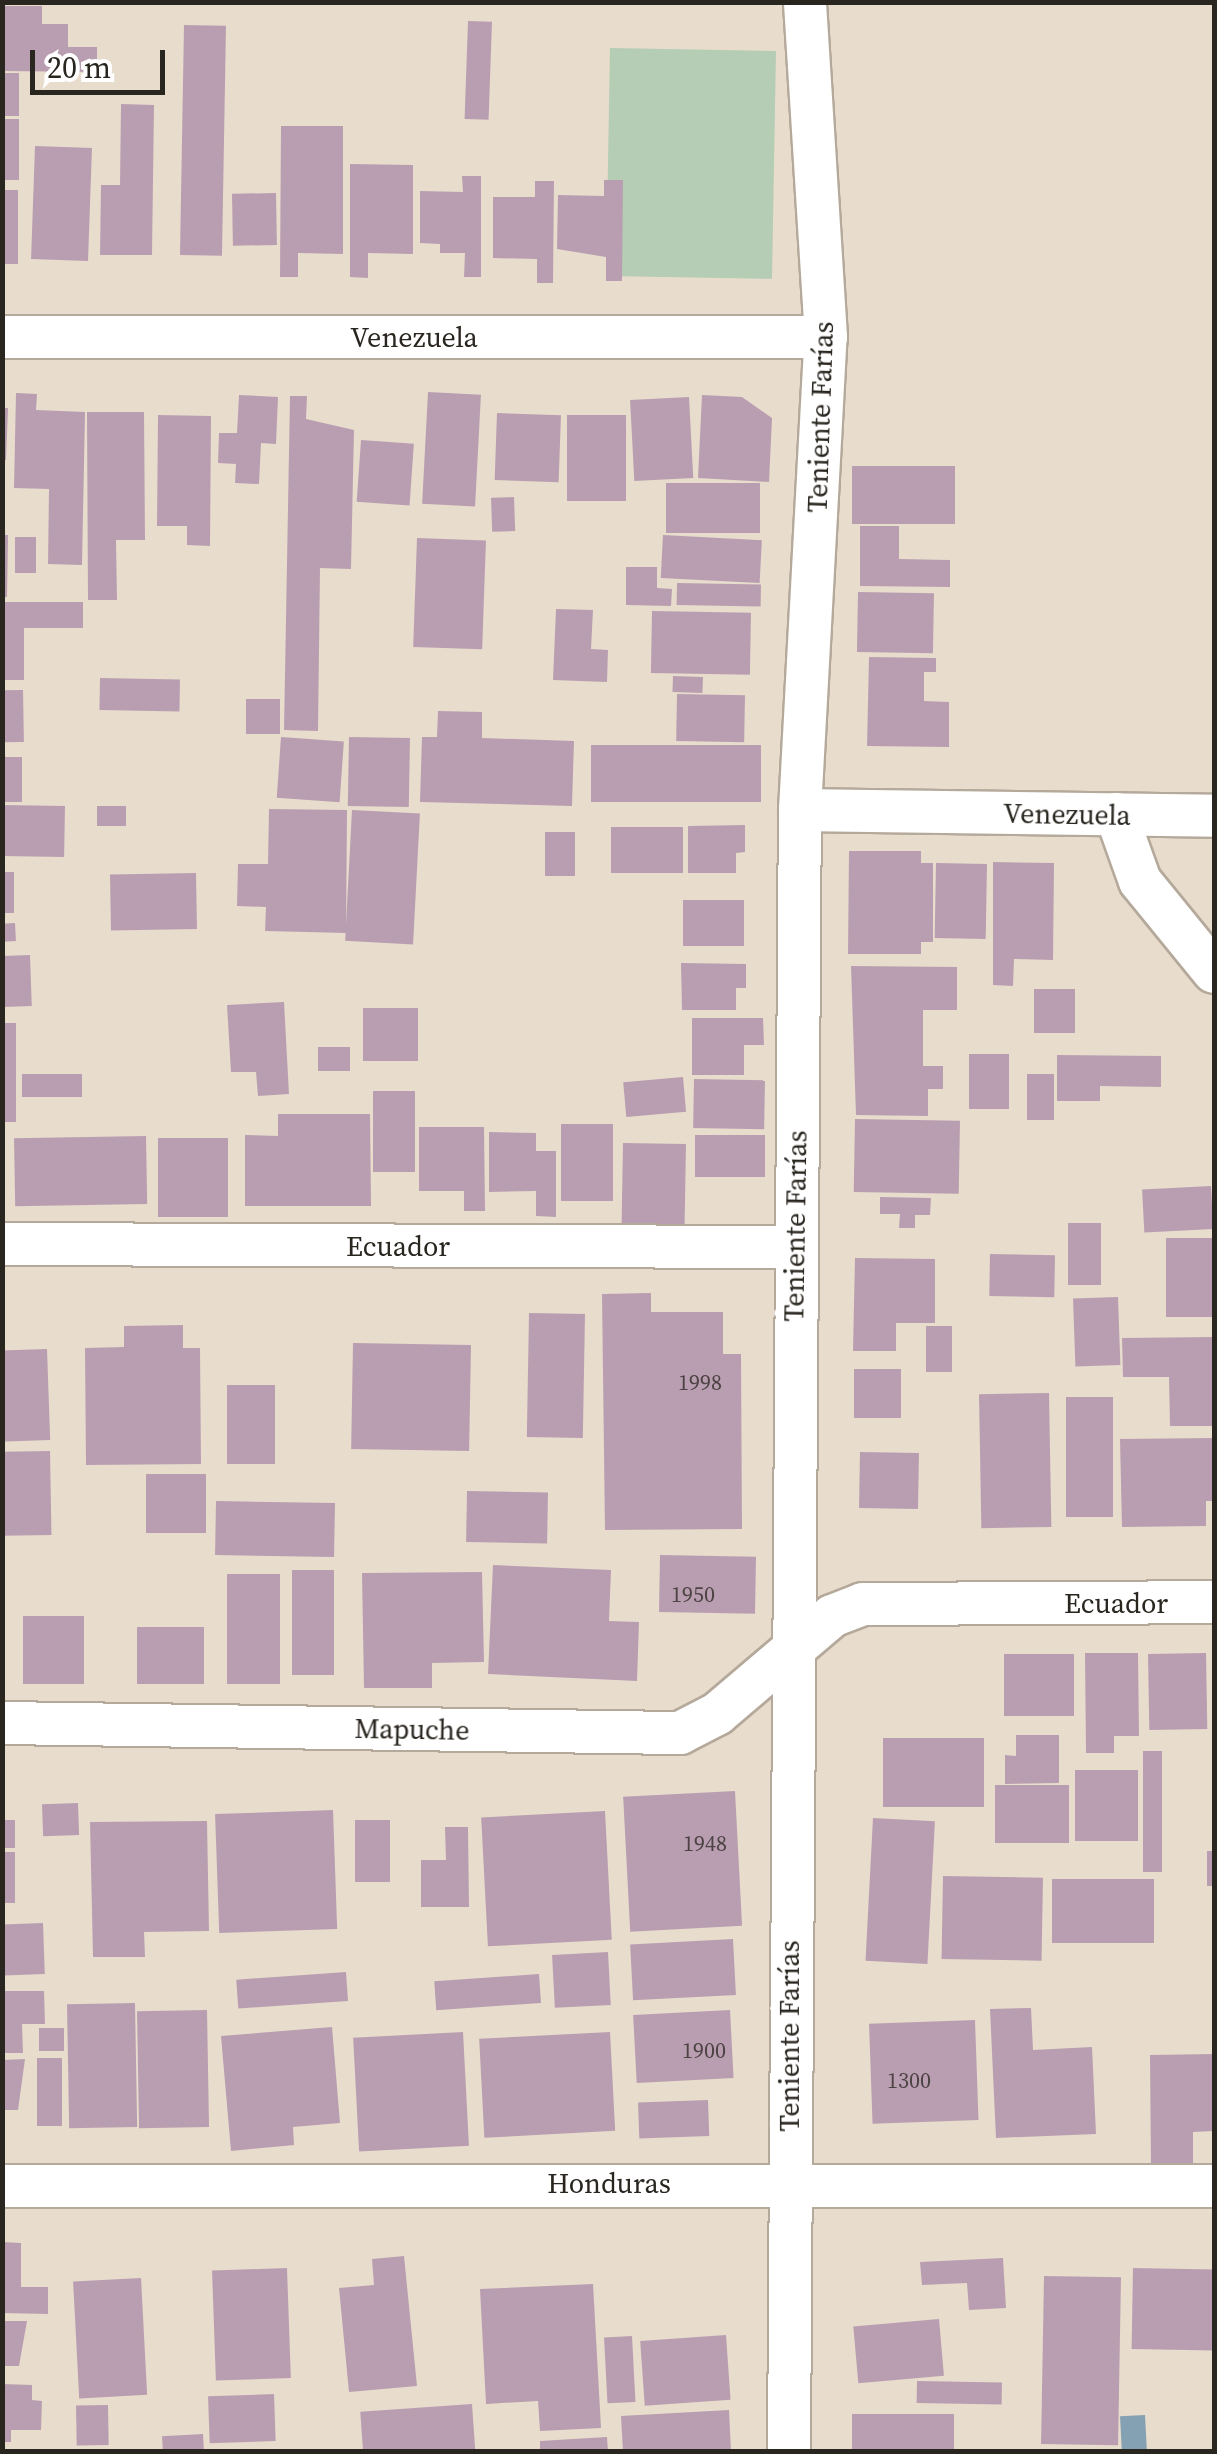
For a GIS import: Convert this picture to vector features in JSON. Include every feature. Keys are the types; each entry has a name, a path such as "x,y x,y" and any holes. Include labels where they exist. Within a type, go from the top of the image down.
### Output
{"street":[{"name":"Teniente Farías","path":"788,2452 790,1646 800,810 826,338 805,2"},
{"name":"Venezuela","path":"2,337 826,338"},
{"name":"Venezuela","path":"800,810 1214,816"},
{"path":"1116,814 1140,880 1214,972"},
{"name":"Ecuador","path":"2,1244 794,1248"},
{"name":"Ecuador","path":"790,1646 832,1616 863,1604 1214,1602"},
{"name":"Mapuche","path":"2,1723 680,1733 717,1714 790,1646"},
{"name":"Honduras","path":"2,2186 789,2182 1214,2186"}],"green space":[{"path":"610,48 776,51 772,279 606,276"}],"water":[{"path":"1145,2415 1147,2451 1122,2452 1120,2416"}],"building":[{"path":"2,6 42,6 42,24 68,24 68,47 97,47 97,72 2,71"},
{"path":"468,21 492,22 489,120 465,119"},
{"path":"184,25 226,26 222,256 180,255"},
{"path":"2,73 19,73 19,116 2,116"},
{"path":"121,104 154,105 152,255 100,255 101,185 120,185"},
{"path":"2,119 19,119 19,180 2,180"},
{"path":"281,126 343,126 343,254 298,253 298,277 280,277"},
{"path":"35,146 92,148 88,261 31,259"},
{"path":"350,164 413,165 413,254 368,253 368,278 350,277"},
{"path":"462,176 481,176 481,277 464,277 465,253 440,253 440,244 420,243 420,191 463,192"},
{"path":"604,180 623,180 622,281 606,281 606,257 557,249 558,195 604,196"},
{"path":"535,181 554,181 553,283 537,283 537,259 493,258 493,197 535,197"},
{"path":"2,190 18,190 18,264 2,264"},
{"path":"276,193 277,245 233,246 232,194"},
{"path":"428,392 481,395 475,507 422,504"},
{"path":"16,393 37,394 36,410 85,412 82,565 48,564 49,489 14,488"},
{"path":"239,395 278,397 276,444 261,443 259,484 235,483 236,464 218,463 219,433 237,433"},
{"path":"702,395 742,397 772,418 769,482 698,478"},
{"path":"290,396 307,396 306,419 354,430 351,569 320,568 318,731 284,730"},
{"path":"689,397 693,478 634,481 630,400"},
{"path":"2,408 8,408 6,460 2,460"},
{"path":"87,412 144,412 145,540 116,540 117,600 88,600"},
{"path":"497,413 561,415 559,482 495,480"},
{"path":"158,415 211,416 210,546 187,545 187,526 157,526"},
{"path":"567,415 626,415 626,501 567,501"},
{"path":"361,440 414,444 410,506 357,502"},
{"path":"852,466 955,466 955,524 852,524"},
{"path":"666,483 760,483 760,533 666,533"},
{"path":"514,497 515,531 492,532 491,498"},
{"path":"860,526 899,526 899,559 950,560 950,587 860,586"},
{"path":"2,535 8,535 7,597 2,597"},
{"path":"663,535 762,540 760,583 661,578"},
{"path":"15,537 36,537 36,573 15,573"},
{"path":"417,538 486,540 482,649 413,647"},
{"path":"626,567 657,567 657,588 672,589 671,606 626,605"},
{"path":"677,583 761,584 761,606 677,605"},
{"path":"858,592 934,593 933,653 857,652"},
{"path":"2,602 83,602 83,628 24,628 24,680 2,680"},
{"path":"556,609 593,610 591,649 608,650 607,682 553,680"},
{"path":"652,611 751,613 750,675 651,673"},
{"path":"869,657 936,658 936,672 924,672 924,701 949,702 949,747 867,746"},
{"path":"673,676 703,677 702,693 672,692"},
{"path":"100,678 180,679 179,711 99,710"},
{"path":"2,690 23,690 24,742 3,742"},
{"path":"677,694 745,695 744,742 676,741"},
{"path":"246,699 280,699 280,734 246,734"},
{"path":"438,711 482,712 482,738 574,741 572,806 420,802 422,737 437,737"},
{"path":"281,737 344,741 340,802 277,798"},
{"path":"349,737 410,738 409,807 348,806"},
{"path":"591,745 761,745 761,802 591,802"},
{"path":"2,757 22,757 22,802 2,802"},
{"path":"2,805 65,806 64,857 2,856"},
{"path":"97,806 126,806 126,826 97,826"},
{"path":"269,809 347,810 346,933 265,931 266,907 237,906 238,864 268,864"},
{"path":"352,810 420,814 413,944 345,941"},
{"path":"745,825 745,852 736,853 736,873 688,873 688,826"},
{"path":"611,827 683,827 683,873 611,873"},
{"path":"545,832 575,832 575,876 545,876"},
{"path":"849,851 921,851 921,863 933,863 933,942 921,942 921,954 848,954"},
{"path":"993,862 1054,863 1053,960 1014,959 1013,986 993,985"},
{"path":"936,863 987,864 986,939 935,938"},
{"path":"2,872 14,872 14,913 2,913"},
{"path":"196,873 197,929 111,930 110,875"},
{"path":"683,900 744,900 744,946 683,946"},
{"path":"15,923 16,941 3,942 2,924"},
{"path":"30,955 32,1006 4,1007 2,956"},
{"path":"681,963 746,964 746,988 736,988 736,1010 682,1010"},
{"path":"851,966 957,967 957,1010 923,1010 923,1066 943,1066 943,1089 928,1089 928,1116 856,1115"},
{"path":"1034,989 1075,989 1075,1033 1034,1033"},
{"path":"284,1002 289,1094 258,1096 256,1072 231,1072 227,1005"},
{"path":"363,1008 418,1008 418,1061 363,1061"},
{"path":"692,1018 763,1018 764,1045 744,1045 744,1075 692,1075"},
{"path":"2,1023 16,1023 16,1122 2,1122"},
{"path":"318,1047 350,1047 350,1071 318,1071"},
{"path":"969,1054 1009,1054 1009,1109 969,1109"},
{"path":"1057,1055 1161,1056 1161,1087 1100,1086 1100,1101 1057,1101"},
{"path":"22,1074 82,1074 82,1097 22,1097"},
{"path":"1027,1074 1054,1074 1054,1120 1027,1120"},
{"path":"683,1077 686,1112 626,1117 623,1082"},
{"path":"694,1079 765,1080 764,1129 693,1128"},
{"path":"373,1091 415,1091 415,1172 373,1172"},
{"path":"278,1114 370,1114 371,1206 245,1206 245,1135 278,1136"},
{"path":"855,1119 960,1121 959,1194 854,1192"},
{"path":"561,1124 613,1124 613,1201 561,1201"},
{"path":"419,1127 484,1127 485,1211 464,1211 464,1191 419,1191"},
{"path":"489,1132 536,1133 536,1151 556,1151 556,1217 536,1216 536,1191 489,1192"},
{"path":"695,1135 765,1135 765,1177 695,1177"},
{"path":"146,1136 147,1204 15,1206 14,1138"},
{"path":"158,1138 228,1138 228,1217 158,1217"},
{"path":"623,1143 686,1144 685,1226 622,1225"},
{"path":"1211,1186 1213,1229 1144,1233 1142,1190"},
{"path":"880,1197 931,1198 930,1215 915,1215 915,1228 899,1228 900,1214 880,1214"},
{"path":"1068,1223 1101,1223 1101,1285 1068,1285"},
{"path":"1166,1238 1214,1238 1214,1317 1166,1317"},
{"path":"990,1254 1055,1255 1054,1297 989,1296"},
{"path":"855,1258 935,1259 935,1323 896,1323 896,1351 853,1351"},
{"path":"651,1293 651,1312 723,1312 723,1354 741,1354 742,1529 605,1530 602,1294"},
{"path":"1118,1297 1120,1365 1075,1367 1073,1299"},
{"path":"529,1313 585,1314 583,1438 527,1437"},
{"path":"183,1325 183,1348 200,1348 201,1464 86,1465 85,1348 124,1347 124,1326"},
{"path":"926,1326 952,1326 952,1372 926,1372"},
{"path":"1214,1337 1214,1426 1170,1426 1169,1377 1123,1377 1122,1338"},
{"path":"353,1343 471,1345 469,1451 351,1449"},
{"path":"47,1349 50,1440 5,1442 2,1351"},
{"path":"854,1369 901,1369 901,1418 854,1418"},
{"path":"227,1385 275,1385 275,1464 227,1464"},
{"path":"1049,1393 1051,1527 981,1528 979,1394"},
{"path":"1066,1397 1113,1397 1113,1517 1066,1517"},
{"path":"1214,1438 1214,1501 1206,1501 1206,1526 1122,1527 1120,1439"},
{"path":"50,1451 51,1535 3,1536 2,1452"},
{"path":"860,1452 919,1453 918,1509 859,1508"},
{"path":"146,1474 206,1474 206,1533 146,1533"},
{"path":"467,1491 548,1492 547,1543 466,1542"},
{"path":"216,1501 335,1503 334,1557 215,1555"},
{"path":"660,1555 756,1557 755,1614 659,1612"},
{"path":"493,1565 611,1570 609,1621 639,1622 637,1681 488,1674"},
{"path":"292,1570 334,1570 334,1675 292,1675"},
{"path":"482,1572 484,1662 432,1663 432,1688 364,1688 362,1573"},
{"path":"227,1574 280,1574 280,1684 227,1684"},
{"path":"23,1616 84,1616 84,1684 23,1684"},
{"path":"137,1627 204,1627 204,1684 137,1684"},
{"path":"1085,1653 1138,1653 1139,1736 1114,1736 1114,1753 1086,1753"},
{"path":"1206,1653 1207,1729 1149,1730 1148,1654"},
{"path":"1004,1654 1074,1654 1074,1716 1004,1716"},
{"path":"1016,1735 1059,1735 1059,1783 1005,1784 1005,1755 1016,1756"},
{"path":"883,1738 984,1738 984,1807 883,1807"},
{"path":"1143,1751 1162,1751 1162,1872 1143,1872"},
{"path":"1075,1770 1138,1770 1138,1841 1075,1841"},
{"path":"995,1785 1069,1785 1069,1843 995,1843"},
{"path":"735,1791 742,1926 630,1932 623,1797"},
{"path":"78,1803 79,1835 43,1836 42,1804"},
{"path":"333,1810 337,1929 219,1933 215,1814"},
{"path":"605,1811 612,1940 488,1946 481,1817"},
{"path":"873,1818 935,1821 927,1964 866,1961"},
{"path":"2,1820 15,1820 15,1848 2,1848"},
{"path":"355,1820 390,1820 390,1882 355,1882"},
{"path":"207,1821 209,1931 144,1932 145,1957 93,1957 90,1822"},
{"path":"445,1827 468,1827 469,1907 421,1907 421,1860 446,1860"},
{"path":"1207,1851 1214,1851 1214,1886 1207,1886"},
{"path":"2,1852 15,1852 15,1903 2,1903"},
{"path":"943,1876 1043,1878 1042,1961 942,1959"},
{"path":"1052,1879 1154,1879 1154,1943 1052,1943"},
{"path":"43,1923 45,1974 4,1975 2,1924"},
{"path":"733,1939 736,1995 633,2000 630,1944"},
{"path":"608,1952 611,2005 555,2008 552,1955"},
{"path":"346,1972 348,2001 238,2009 236,1980"},
{"path":"539,1974 541,2003 436,2010 434,1981"},
{"path":"2,1991 44,1991 45,2024 22,2024 23,2053 2,2053"},
{"path":"135,2003 137,2127 69,2128 67,2004"},
{"path":"1031,2008 1033,2050 1092,2047 1096,2134 996,2138 990,2009"},
{"path":"207,2010 209,2127 139,2128 137,2011"},
{"path":"730,2010 734,2078 637,2083 633,2015"},
{"path":"975,2020 978,2120 873,2124 869,2024"},
{"path":"332,2027 340,2123 293,2127 294,2145 231,2151 221,2036"},
{"path":"39,2028 64,2028 64,2051 39,2051"},
{"path":"463,2032 469,2146 359,2152 353,2038"},
{"path":"610,2032 615,2131 484,2138 479,2039"},
{"path":"1214,2054 1214,2131 1193,2132 1193,2167 1151,2167 1150,2055"},
{"path":"37,2058 62,2058 62,2126 37,2126"},
{"path":"25,2059 18,2110 2,2110 2,2060"},
{"path":"708,2100 709,2136 639,2138 638,2102"},
{"path":"2,2242 21,2243 21,2287 48,2287 48,2314 2,2313"},
{"path":"404,2256 417,2386 349,2392 339,2288 374,2285 372,2259"},
{"path":"1003,2258 1006,2308 969,2310 967,2283 922,2285 920,2262"},
{"path":"287,2268 291,2378 216,2381 212,2271"},
{"path":"1133,2268 1214,2269 1213,2350 1132,2349"},
{"path":"1044,2276 1121,2277 1118,2445 1041,2444"},
{"path":"141,2278 147,2395 79,2398 73,2282"},
{"path":"593,2284 601,2428 540,2431 538,2401 486,2404 480,2289"},
{"path":"939,2319 944,2376 858,2383 853,2326"},
{"path":"2,2321 27,2321 19,2366 2,2366"},
{"path":"726,2335 731,2400 645,2406 640,2341"},
{"path":"632,2336 635,2402 607,2403 604,2337"},
{"path":"917,2381 1002,2382 1002,2404 917,2403"},
{"path":"2,2384 32,2385 32,2400 42,2401 41,2430 11,2430 11,2442 2,2442"},
{"path":"274,2394 276,2441 210,2443 208,2396"},
{"path":"472,2404 475,2452 363,2452 360,2412"},
{"path":"108,2405 109,2445 77,2446 76,2406"},
{"path":"729,2410 731,2452 623,2452 621,2416"},
{"path":"852,2414 954,2414 954,2452 852,2452"},
{"path":"203,2434 204,2452 163,2452 162,2436"},
{"path":"607,2437 608,2452 540,2452 540,2441"}]}
